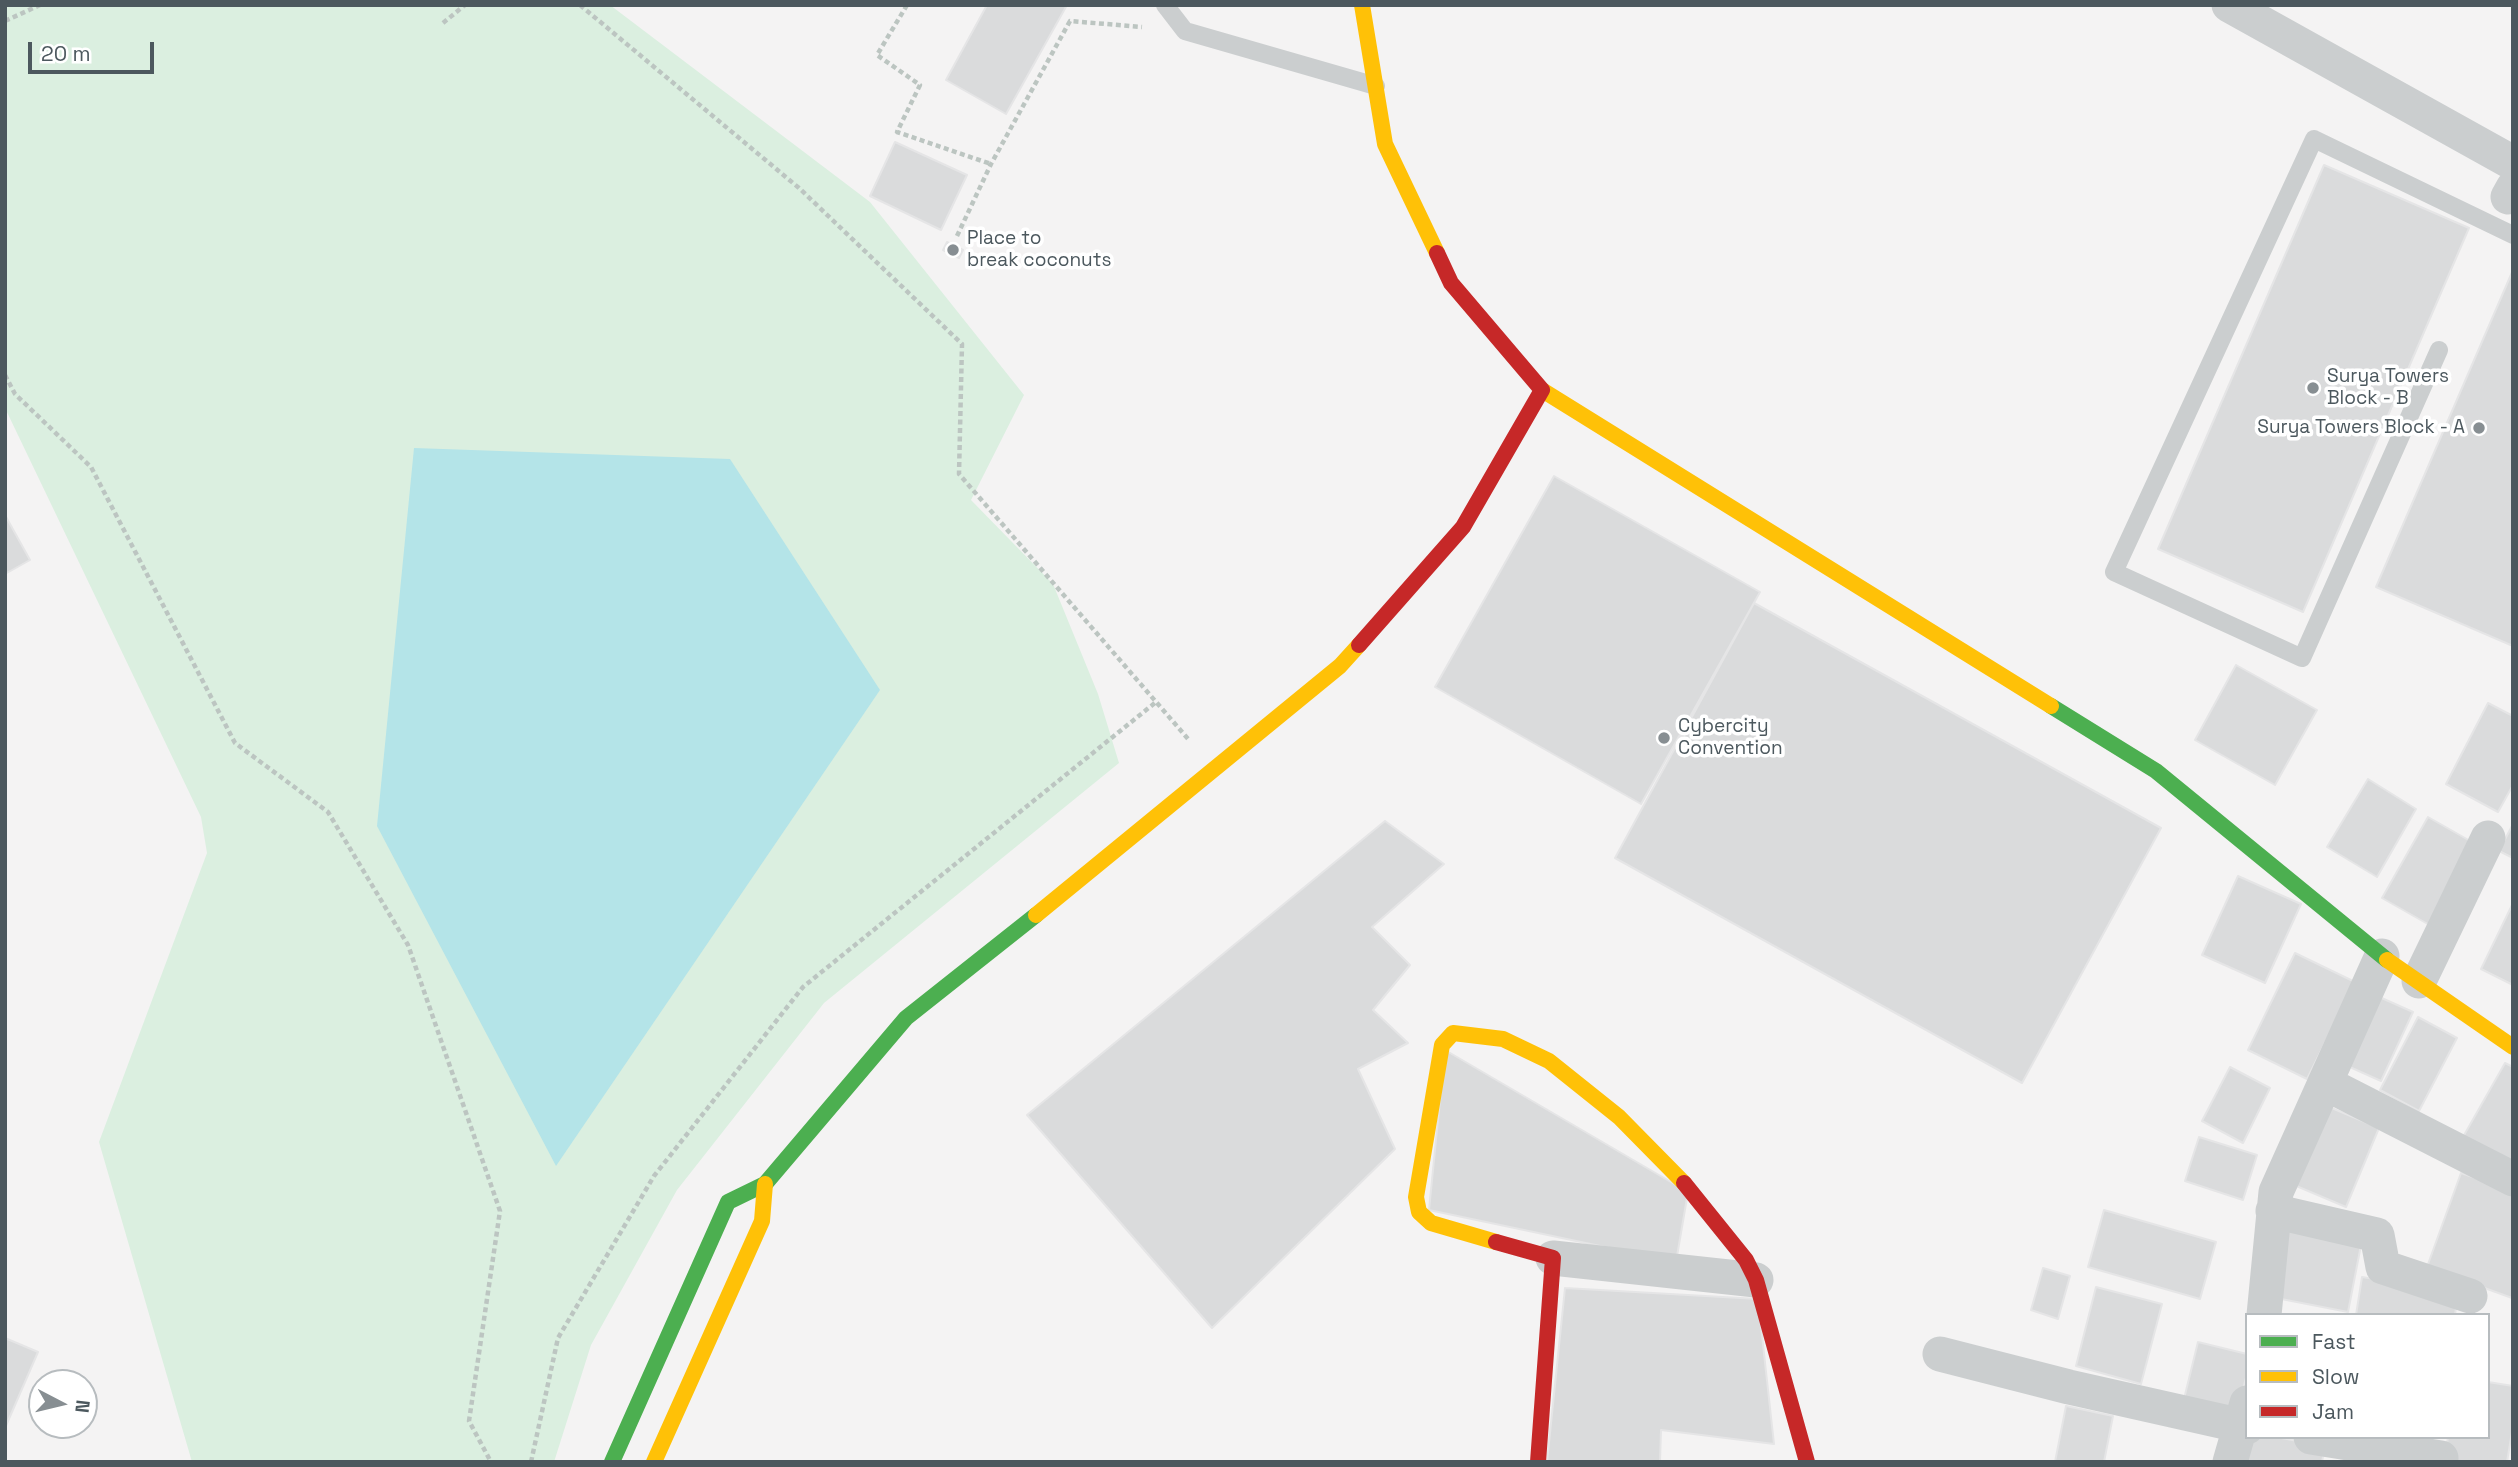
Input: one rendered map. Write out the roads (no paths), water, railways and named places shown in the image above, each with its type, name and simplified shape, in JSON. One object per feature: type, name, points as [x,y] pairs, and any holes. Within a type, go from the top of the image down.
[{"type":"street","points":[[1363,5],[1385,144],[1451,283],[1542,390],[2156,771],[2382,956],[2513,1047]]},
{"type":"street","points":[[2229,5],[2513,163]]},
{"type":"street","points":[[612,1462],[728,1202],[765,1184],[906,1018],[1340,666],[1463,527],[1542,390]]},
{"type":"street","points":[[2419,981],[2488,838]]},
{"type":"street","points":[[2264,1313],[2276,1192],[2382,956]]},
{"type":"street","points":[[1756,1280],[1553,1258],[1431,1223],[1419,1212],[1416,1196],[1442,1045],[1453,1033],[1503,1039],[1549,1061],[1619,1117],[1688,1187],[1746,1260],[1756,1280],[1807,1462]]},
{"type":"street","points":[[2325,1083],[2513,1180]]},
{"type":"street","points":[[656,1457],[762,1222],[765,1184]]},
{"type":"street","points":[[2273,1211],[2376,1235],[2383,1267],[2470,1296]]},
{"type":"street","points":[[1538,1462],[1553,1258]]},
{"type":"street","points":[[1940,1354],[2245,1418],[2230,1462]]},
{"type":"street","points":[[2323,1439],[2441,1458]]},
{"type":"lane","points":[[1166,5],[1185,31],[1376,86]]},
{"type":"lane","points":[[2439,350],[2302,658],[2114,572],[2314,139],[2513,235]]},
{"type":"lane","points":[[656,1457],[680,1462]]},
{"type":"water","points":[[414,448],[730,459],[880,690],[556,1166],[377,826]]},
{"type":"place","name":"Place to break coconuts","points":[[953,250]]},
{"type":"place","name":"Surya Towers Block - B","points":[[2313,388]]},
{"type":"place","name":"Surya Towers Block - A","points":[[2479,428]]},
{"type":"place","name":"Cybercity Convention","points":[[1664,738]]}]
